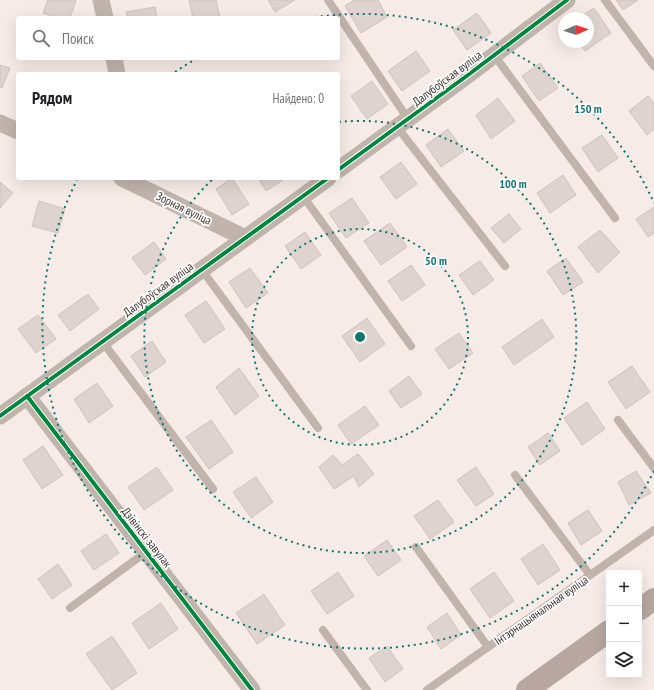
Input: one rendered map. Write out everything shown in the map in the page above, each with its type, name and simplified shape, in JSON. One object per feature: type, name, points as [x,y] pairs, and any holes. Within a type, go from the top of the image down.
[{"type":"main road","points":[[642,608],[654,599]]},
{"type":"main road","points":[[527,690],[606,633]]},
{"type":"street","points":[[101,0],[105,16]]},
{"type":"street","name":"Далубоўская вуліца","points":[[340,169],[567,0]]},
{"type":"street","points":[[114,60],[117,72]]},
{"type":"street","points":[[0,123],[16,130]]},
{"type":"street","name":"Зорная вуліца","points":[[130,180],[141,183],[245,238]]},
{"type":"street","name":"Далубоўская вуліца","points":[[0,416],[325,180]]},
{"type":"street","name":"Дзівінскі завулак","points":[[27,396],[252,690]]},
{"type":"lane","points":[[328,0],[338,16]]},
{"type":"lane","points":[[605,0],[654,66]]},
{"type":"lane","points":[[340,20],[403,123],[505,266]]},
{"type":"lane","points":[[494,55],[615,218]]},
{"type":"lane","points":[[303,196],[411,346]]},
{"type":"lane","points":[[202,270],[318,428]]},
{"type":"lane","points":[[102,341],[213,488]]},
{"type":"lane","points":[[618,420],[654,468]]},
{"type":"lane","points":[[515,474],[590,575]]},
{"type":"lane","name":"Інтэрнацыянальная вуліца","points":[[427,690],[654,530]]},
{"type":"lane","points":[[416,547],[488,647]]},
{"type":"lane","points":[[70,608],[146,552]]},
{"type":"lane","points":[[323,630],[367,690]]},
{"type":"building","points":[[48,0],[76,0],[71,16],[52,16],[43,13]]},
{"type":"building","points":[[189,0],[216,0],[220,16],[193,16]]},
{"type":"building","points":[[268,0],[295,0],[275,12]]},
{"type":"building","points":[[354,0],[378,0],[387,17],[361,33],[345,6]]},
{"type":"building","points":[[616,0],[638,0],[623,10]]},
{"type":"building","points":[[155,7],[157,16],[127,16],[126,12]]},
{"type":"building","points":[[594,8],[611,33],[594,45],[594,12],[588,12]]},
{"type":"building","points":[[477,13],[491,33],[467,50],[453,30]]},
{"type":"building","points":[[583,48],[589,48],[585,51]]},
{"type":"building","points":[[416,51],[430,71],[402,91],[388,71]]},
{"type":"building","points":[[540,63],[558,88],[539,101],[522,76]]},
{"type":"building","points":[[0,65],[10,68],[2,88],[0,87]]},
{"type":"building","points":[[372,81],[388,104],[367,119],[351,96]]},
{"type":"building","points":[[648,96],[654,103],[654,129],[647,135],[629,111]]},
{"type":"building","points":[[498,98],[515,121],[491,139],[476,115]]},
{"type":"building","points":[[448,129],[464,151],[441,167],[426,145]]},
{"type":"building","points":[[602,135],[618,158],[598,172],[582,148]]},
{"type":"building","points":[[401,162],[417,184],[396,199],[380,177]]},
{"type":"building","points":[[563,175],[576,195],[550,213],[537,193]]},
{"type":"building","points":[[229,180],[233,180],[249,204],[232,215],[216,189]]},
{"type":"building","points":[[259,180],[283,180],[266,191]]},
{"type":"building","points":[[0,182],[13,193],[0,208]]},
{"type":"building","points":[[352,198],[369,223],[346,238],[329,213]]},
{"type":"building","points":[[39,201],[65,209],[58,233],[32,226]]},
{"type":"building","points":[[654,207],[654,233],[648,237],[636,219]]},
{"type":"building","points":[[509,214],[521,229],[504,243],[491,228]]},
{"type":"building","points":[[390,223],[407,247],[381,265],[364,241]]},
{"type":"building","points":[[600,230],[620,252],[598,273],[578,247]]},
{"type":"building","points":[[305,232],[321,255],[301,269],[285,246]]},
{"type":"building","points":[[154,242],[166,259],[145,275],[132,258]]},
{"type":"building","points":[[566,258],[583,282],[563,295],[547,271]]},
{"type":"building","points":[[480,261],[494,280],[473,295],[459,275]]},
{"type":"building","points":[[411,265],[425,285],[402,301],[388,281]]},
{"type":"building","points":[[250,268],[268,293],[246,308],[229,282]]},
{"type":"building","points":[[88,294],[99,309],[70,331],[58,315]]},
{"type":"building","points":[[206,301],[225,329],[204,343],[185,315]]},
{"type":"building","points":[[38,315],[56,339],[36,353],[18,329]]},
{"type":"building","points":[[367,318],[385,344],[360,362],[342,336]]},
{"type":"building","points":[[542,319],[554,337],[514,365],[502,347]]},
{"type":"building","points":[[459,333],[473,353],[449,369],[435,349]]},
{"type":"building","points":[[152,341],[166,362],[145,377],[131,356]]},
{"type":"building","points":[[632,366],[650,392],[626,409],[608,382]]},
{"type":"building","points":[[239,368],[259,396],[235,415],[216,387]]},
{"type":"building","points":[[409,376],[422,394],[401,408],[389,391]]},
{"type":"building","points":[[97,383],[113,406],[89,423],[74,399]]},
{"type":"building","points":[[587,402],[605,429],[582,445],[564,418]]},
{"type":"building","points":[[365,406],[379,425],[351,444],[338,425]]},
{"type":"building","points":[[211,420],[233,452],[209,469],[186,437]]},
{"type":"building","points":[[548,433],[560,451],[540,465],[528,447]]},
{"type":"building","points":[[43,446],[63,475],[42,489],[23,460]]},
{"type":"building","points":[[358,454],[374,474],[359,487],[354,476],[334,489],[319,467],[333,455],[342,465]]},
{"type":"building","points":[[157,467],[173,490],[144,510],[128,487]]},
{"type":"building","points":[[476,467],[494,494],[476,506],[457,480]]},
{"type":"building","points":[[636,471],[651,493],[629,505],[618,482]]},
{"type":"building","points":[[256,477],[273,502],[251,518],[233,492]]},
{"type":"building","points":[[438,500],[454,522],[430,539],[414,516]]},
{"type":"building","points":[[588,510],[602,531],[581,545],[568,523]]},
{"type":"building","points":[[106,534],[119,553],[94,570],[81,551]]},
{"type":"building","points":[[387,540],[401,560],[378,576],[364,556]]},
{"type":"building","points":[[543,544],[560,570],[538,585],[521,559]]},
{"type":"building","points":[[58,564],[72,585],[52,599],[38,579]]},
{"type":"building","points":[[338,572],[354,596],[327,614],[311,591]]},
{"type":"building","points":[[494,572],[514,601],[490,618],[470,589]]},
{"type":"building","points":[[264,594],[285,625],[257,644],[236,613]]},
{"type":"building","points":[[161,603],[178,629],[149,649],[132,623]]},
{"type":"building","points":[[447,613],[461,635],[441,649],[427,627]]},
{"type":"building","points":[[112,636],[137,673],[112,690],[86,654]]},
{"type":"building","points":[[387,646],[403,669],[385,682],[369,658]]},
{"type":"cycle path","points":[[340,169],[468,75],[567,0]]},
{"type":"cycle path","points":[[0,416],[325,180]]},
{"type":"cycle path","points":[[27,396],[252,690]]}]
